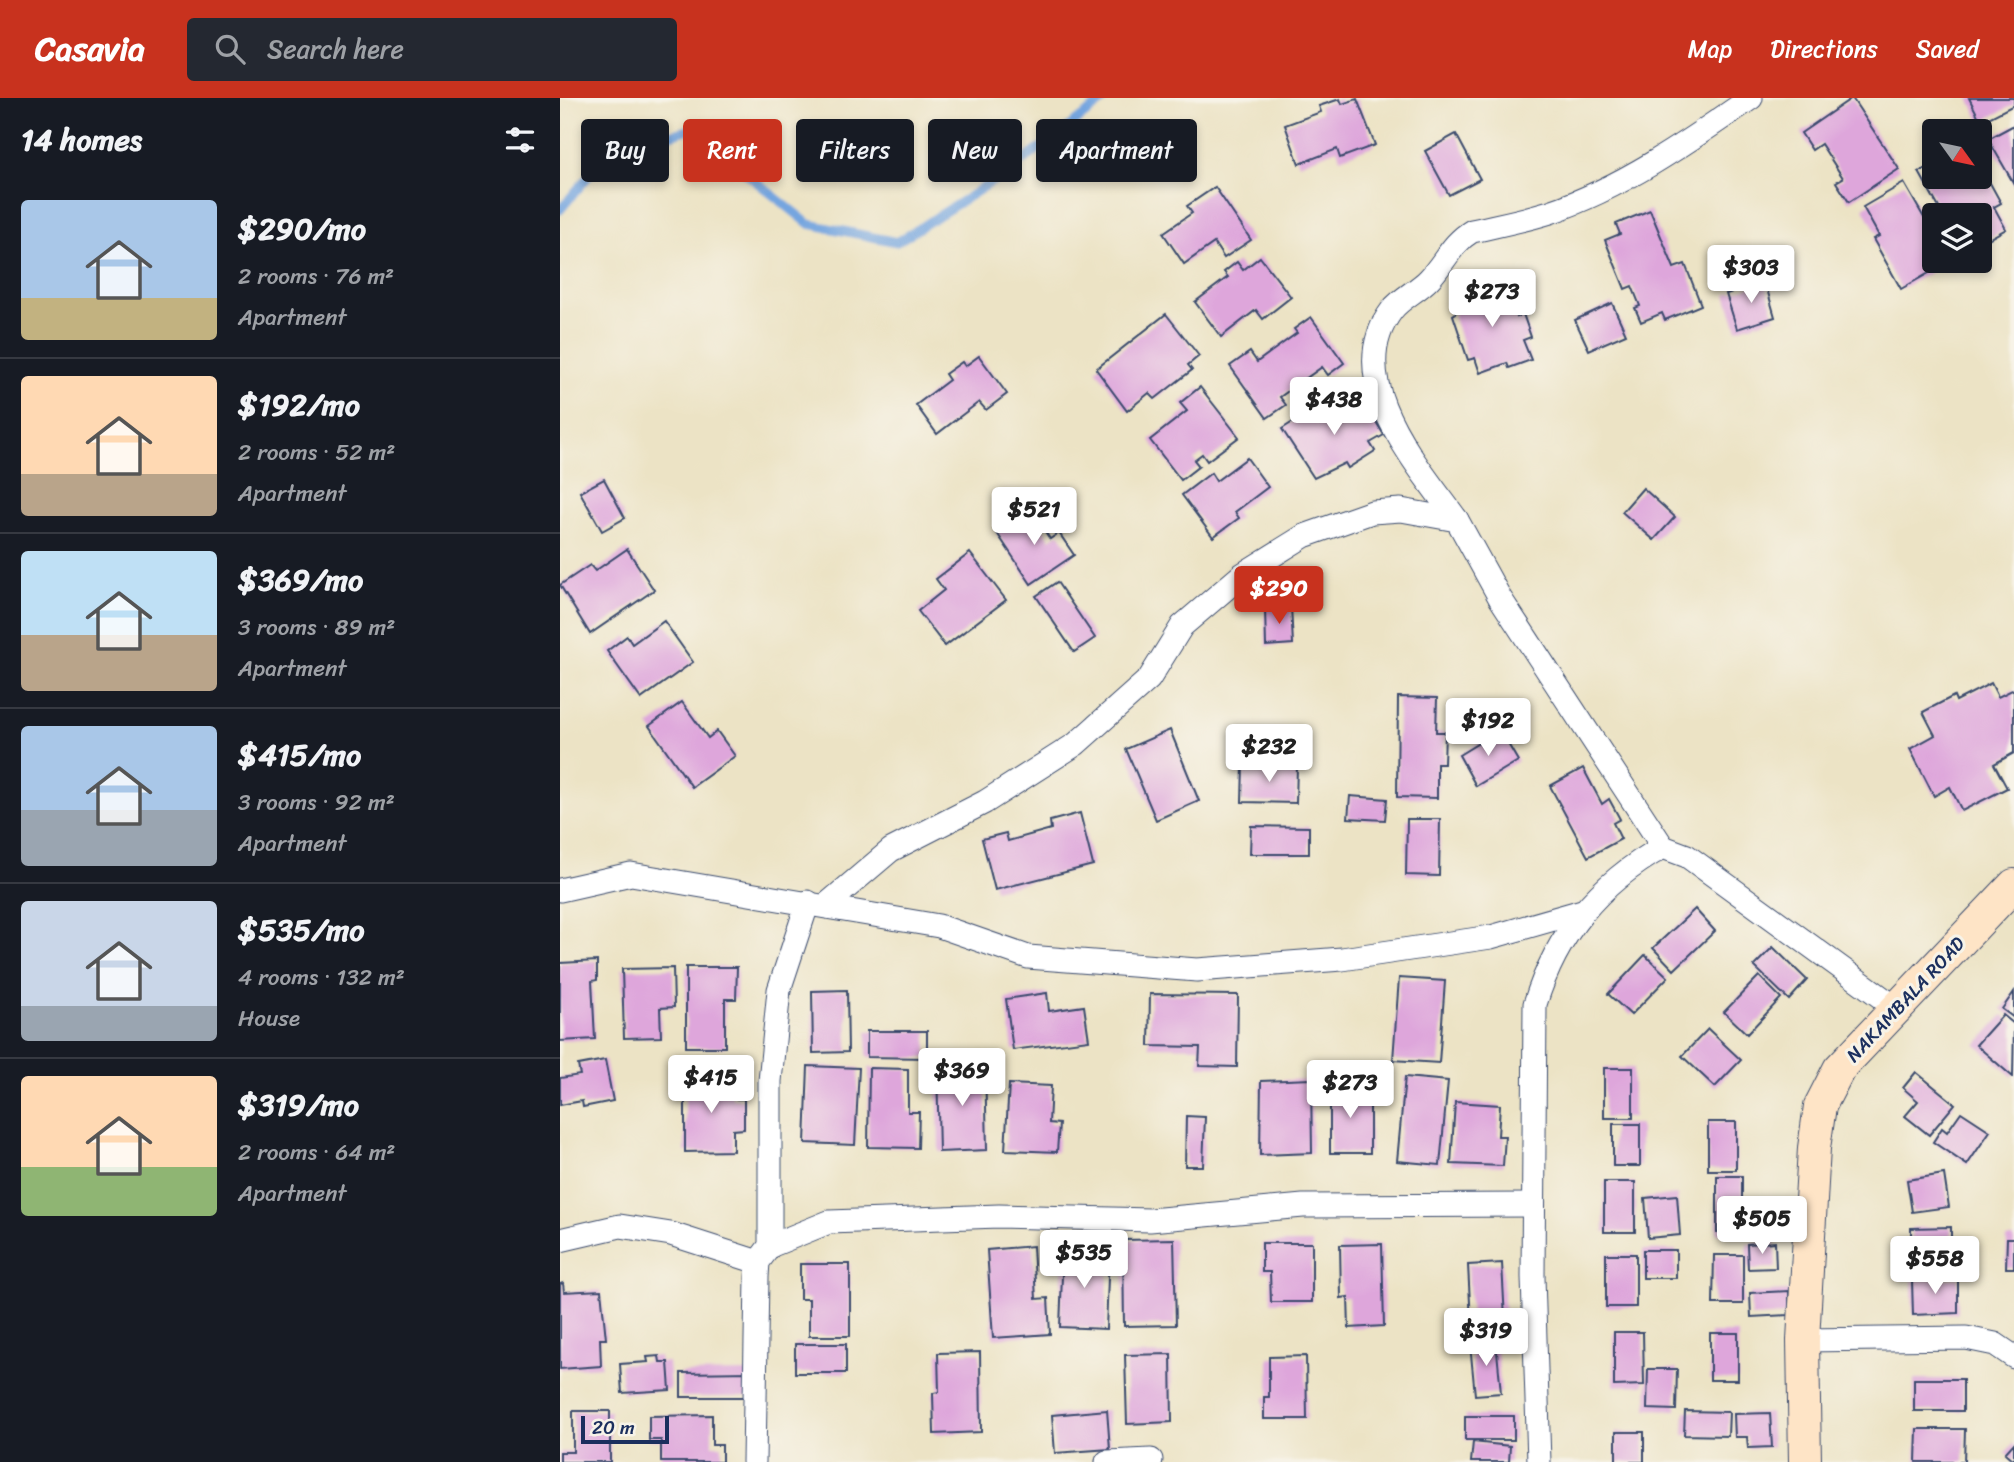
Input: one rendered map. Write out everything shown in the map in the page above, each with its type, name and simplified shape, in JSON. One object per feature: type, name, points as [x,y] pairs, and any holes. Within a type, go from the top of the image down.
[{"type":"main road","name":"NAKAMBALA ROAD","points":[[1805,1462],[1803,1340],[1814,1148],[1820,1106],[1839,1069],[1896,1008],[2009,899]]},
{"type":"street","points":[[1751,98],[1688,141],[1617,181],[1551,212],[1472,231],[1461,237],[1430,278],[1394,308],[1376,342],[1373,360],[1377,385],[1399,440],[1457,520],[1500,598],[1663,848],[1687,856],[1896,1008]]},
{"type":"street","points":[[754,1462],[770,1081],[779,990],[817,904],[891,850],[985,802],[1076,744],[1149,679],[1182,626],[1243,574],[1304,536],[1372,512],[1401,510],[1457,520]]},
{"type":"street","points":[[1539,1462],[1532,1205],[1535,1004],[1547,966],[1582,911],[1632,865],[1663,848]]},
{"type":"street","points":[[562,888],[631,874],[939,926],[1028,957],[1197,970],[1342,959],[1477,939],[1582,911]]},
{"type":"street","points":[[560,1240],[620,1226],[764,1254],[829,1222],[999,1216],[1150,1220],[1303,1206],[1532,1205]]},
{"type":"street","points":[[1803,1340],[1966,1338],[1995,1344],[2014,1357]]},
{"type":"street","points":[[1107,1462],[1151,1460]]},
{"type":"building","points":[[1852,98],[1899,169],[1849,202],[1836,182],[1843,178],[1821,144],[1812,150],[1801,133]]},
{"type":"building","points":[[1969,98],[2014,98],[2014,105],[1987,119],[1980,119]]},
{"type":"building","points":[[1340,99],[1342,104],[1357,99],[1375,145],[1340,158],[1337,149],[1299,164],[1285,125],[1321,112],[1319,106]]},
{"type":"building","points":[[2014,125],[2014,184],[1992,146],[1992,137]]},
{"type":"building","points":[[1456,134],[1480,179],[1449,195],[1425,151]]},
{"type":"building","points":[[1904,183],[1922,214],[1922,273],[1929,273],[1901,289],[1873,239],[1879,236],[1863,207]]},
{"type":"building","points":[[1215,187],[1251,240],[1224,258],[1214,243],[1184,264],[1163,233],[1192,213],[1187,206]]},
{"type":"building","points":[[1992,187],[2001,203],[1994,207],[2006,229],[1992,237],[1992,203],[1936,203],[1928,189],[1992,189]]},
{"type":"building","points":[[1650,210],[1674,268],[1685,264],[1701,305],[1665,320],[1662,313],[1641,322],[1635,308],[1640,306],[1632,286],[1625,289],[1605,240],[1620,234],[1616,224]]},
{"type":"building","points":[[1260,257],[1291,297],[1263,319],[1256,310],[1221,337],[1195,302],[1228,277],[1224,272],[1237,262],[1243,270]]},
{"type":"building","points":[[1504,282],[1517,317],[1523,314],[1531,337],[1523,340],[1531,360],[1509,368],[1507,363],[1480,373],[1475,358],[1468,360],[1453,315],[1456,313],[1452,300]]},
{"type":"building","points":[[1765,282],[1775,317],[1737,329],[1726,294]]},
{"type":"building","points":[[1612,303],[1626,334],[1589,350],[1575,320]]},
{"type":"building","points":[[1166,314],[1199,356],[1188,365],[1192,370],[1155,399],[1149,393],[1127,411],[1096,369]]},
{"type":"building","points":[[1311,317],[1344,363],[1328,375],[1322,367],[1280,397],[1286,405],[1267,418],[1230,366],[1250,352],[1257,362],[1297,333],[1294,329]]},
{"type":"building","points":[[979,356],[1007,394],[986,410],[979,402],[937,434],[916,405],[949,380],[945,374],[962,362],[965,366]]},
{"type":"building","points":[[1200,387],[1239,437],[1207,461],[1202,454],[1194,460],[1199,466],[1181,480],[1150,440],[1187,411],[1180,403]]},
{"type":"building","points":[[1329,399],[1338,414],[1362,399],[1384,435],[1370,443],[1375,451],[1348,468],[1345,463],[1314,478],[1282,429]]},
{"type":"building","points":[[1247,458],[1268,487],[1235,512],[1239,518],[1213,537],[1182,495],[1211,473],[1216,481]]},
{"type":"building","points":[[604,479],[625,518],[602,531],[580,492]]},
{"type":"building","points":[[1643,488],[1675,517],[1654,540],[1622,512]]},
{"type":"building","points":[[1031,510],[1050,539],[1059,533],[1074,555],[1031,584],[997,533]]},
{"type":"building","points":[[627,549],[654,590],[590,634],[560,585],[590,565],[595,571]]},
{"type":"building","points":[[970,553],[1006,600],[945,646],[918,611],[944,590],[936,579]]},
{"type":"building","points":[[1057,582],[1095,638],[1074,652],[1036,596]]},
{"type":"building","points":[[1291,606],[1293,644],[1266,646],[1265,608]]},
{"type":"building","points":[[664,621],[693,662],[641,699],[607,651],[627,636],[632,644]]},
{"type":"building","points":[[1991,683],[1998,697],[2014,689],[2014,753],[1994,764],[2007,788],[1962,811],[1950,787],[1934,796],[1910,749],[1935,735],[1923,712],[1954,696],[1956,701]]},
{"type":"building","points":[[1398,697],[1437,698],[1436,732],[1445,732],[1444,764],[1437,764],[1437,798],[1397,797]]},
{"type":"building","points":[[682,702],[708,738],[717,731],[735,756],[692,787],[649,726]]},
{"type":"building","points":[[1170,730],[1199,801],[1156,820],[1126,749]]},
{"type":"building","points":[[1500,730],[1518,761],[1476,786],[1459,755]]},
{"type":"building","points":[[1243,764],[1297,766],[1296,803],[1242,802]]},
{"type":"building","points":[[1583,768],[1602,804],[1609,799],[1620,819],[1613,823],[1621,839],[1588,857],[1550,786]]},
{"type":"building","points":[[1350,796],[1387,799],[1385,820],[1348,818]]},
{"type":"building","points":[[1080,813],[1093,865],[995,890],[982,839],[1006,833],[1008,841],[1051,829],[1050,821]]},
{"type":"building","points":[[1407,819],[1440,819],[1439,876],[1406,875]]},
{"type":"building","points":[[1251,826],[1309,827],[1309,854],[1250,854]]},
{"type":"building","points":[[1695,909],[1715,931],[1674,970],[1653,948]]},
{"type":"building","points":[[1773,947],[1807,980],[1789,1000],[1754,966]]},
{"type":"building","points":[[1645,955],[1668,977],[1631,1015],[1608,994]]},
{"type":"building","points":[[597,961],[597,980],[592,981],[595,1039],[560,1041],[560,963]]},
{"type":"building","points":[[686,967],[737,967],[736,999],[725,999],[725,1047],[686,1047]]},
{"type":"building","points":[[673,968],[674,1007],[660,1008],[661,1037],[624,1038],[622,969]]},
{"type":"building","points":[[1759,976],[1781,998],[1747,1034],[1724,1012]]},
{"type":"building","points":[[1399,978],[1445,981],[1439,1063],[1393,1060]]},
{"type":"building","points":[[847,990],[848,1052],[813,1053],[812,991]]},
{"type":"building","points":[[2014,992],[2014,1018],[2002,1009]]},
{"type":"building","points":[[1047,993],[1049,1011],[1084,1006],[1089,1040],[1013,1050],[1006,999]]},
{"type":"building","points":[[1150,994],[1238,995],[1237,1067],[1199,1066],[1200,1047],[1149,1046]]},
{"type":"building","points":[[2003,1015],[2014,1024],[2013,1077],[1976,1045]]},
{"type":"building","points":[[1708,1029],[1741,1060],[1715,1087],[1682,1056]]},
{"type":"building","points":[[867,1031],[927,1031],[927,1058],[867,1057]]},
{"type":"building","points":[[605,1060],[613,1101],[583,1107],[582,1101],[560,1105],[560,1078],[580,1075],[578,1065]]},
{"type":"building","points":[[985,1063],[987,1150],[939,1152],[937,1065]]},
{"type":"building","points":[[808,1066],[859,1068],[855,1145],[805,1143]]},
{"type":"building","points":[[869,1068],[908,1069],[908,1112],[919,1112],[918,1148],[868,1147]]},
{"type":"building","points":[[1604,1068],[1633,1068],[1633,1118],[1604,1118]]},
{"type":"building","points":[[1916,1072],[1955,1104],[1929,1135],[1905,1116],[1918,1101],[1903,1088]]},
{"type":"building","points":[[1405,1077],[1448,1081],[1440,1165],[1397,1161]]},
{"type":"building","points":[[732,1078],[732,1099],[744,1099],[744,1129],[733,1130],[733,1151],[685,1152],[685,1079]]},
{"type":"building","points":[[1311,1079],[1312,1153],[1260,1155],[1261,1081]]},
{"type":"building","points":[[1009,1084],[1051,1086],[1049,1123],[1059,1124],[1057,1152],[1005,1150]]},
{"type":"building","points":[[1370,1087],[1370,1153],[1330,1153],[1330,1088]]},
{"type":"building","points":[[1455,1102],[1500,1105],[1498,1136],[1505,1136],[1503,1166],[1451,1164]]},
{"type":"building","points":[[1961,1112],[1990,1131],[1967,1165],[1933,1142],[1942,1128],[1947,1132]]},
{"type":"building","points":[[1186,1116],[1205,1117],[1203,1166],[1185,1166]]},
{"type":"building","points":[[1708,1122],[1736,1122],[1736,1170],[1708,1170]]},
{"type":"building","points":[[1613,1124],[1640,1124],[1640,1166],[1613,1166]]},
{"type":"building","points":[[1944,1174],[1949,1207],[1912,1212],[1907,1180]]},
{"type":"building","points":[[1717,1176],[1742,1176],[1742,1233],[1717,1233]]},
{"type":"building","points":[[1604,1182],[1635,1182],[1635,1232],[1604,1232]]},
{"type":"building","points":[[1677,1195],[1680,1235],[1648,1238],[1645,1198]]},
{"type":"building","points":[[1951,1227],[1951,1259],[1911,1259],[1911,1228]]},
{"type":"building","points":[[2007,1238],[2014,1238],[2014,1268],[2006,1268]]},
{"type":"building","points":[[1174,1239],[1176,1325],[1124,1326],[1123,1240]]},
{"type":"building","points":[[1775,1242],[1776,1268],[1748,1269],[1747,1244]]},
{"type":"building","points":[[1262,1243],[1312,1243],[1312,1302],[1271,1302],[1270,1272],[1262,1272]]},
{"type":"building","points":[[1382,1244],[1384,1326],[1349,1328],[1348,1297],[1341,1298],[1340,1245]]},
{"type":"building","points":[[1033,1246],[1036,1299],[1048,1298],[1050,1334],[993,1338],[987,1250]]},
{"type":"building","points":[[1063,1250],[1109,1252],[1106,1329],[1060,1327]]},
{"type":"building","points":[[1643,1250],[1676,1250],[1676,1278],[1643,1278]]},
{"type":"building","points":[[1606,1254],[1636,1254],[1636,1307],[1606,1307]]},
{"type":"building","points":[[1714,1255],[1743,1255],[1743,1304],[1713,1304]]},
{"type":"building","points":[[1502,1263],[1505,1320],[1471,1322],[1468,1265]]},
{"type":"building","points":[[800,1264],[850,1264],[850,1336],[809,1336],[809,1299],[800,1299]]},
{"type":"building","points":[[1958,1278],[1958,1313],[1913,1315],[1912,1280]]},
{"type":"building","points":[[563,1283],[564,1292],[601,1290],[606,1339],[600,1339],[601,1366],[560,1369],[560,1284]]},
{"type":"building","points":[[1789,1291],[1789,1315],[1751,1317],[1750,1293]]},
{"type":"building","points":[[1614,1332],[1643,1332],[1644,1385],[1614,1386]]},
{"type":"building","points":[[1710,1333],[1738,1333],[1738,1380],[1710,1380]]},
{"type":"building","points":[[1496,1341],[1501,1393],[1475,1395],[1470,1344]]},
{"type":"building","points":[[795,1344],[846,1344],[846,1373],[795,1373]]},
{"type":"building","points":[[980,1352],[981,1432],[934,1434],[933,1393],[939,1392],[938,1353]]},
{"type":"building","points":[[1171,1354],[1172,1422],[1127,1424],[1125,1355]]},
{"type":"building","points":[[659,1356],[660,1362],[668,1362],[670,1390],[622,1393],[620,1364],[648,1362],[647,1357]]},
{"type":"building","points":[[1306,1356],[1307,1419],[1264,1419],[1264,1397],[1269,1397],[1269,1357]]},
{"type":"building","points":[[1648,1369],[1677,1369],[1676,1410],[1647,1409]]},
{"type":"building","points":[[752,1372],[752,1397],[681,1397],[681,1373]]},
{"type":"building","points":[[1914,1379],[1963,1379],[1963,1411],[1914,1411]]},
{"type":"building","points":[[1107,1410],[1110,1449],[1055,1453],[1052,1415]]},
{"type":"building","points":[[573,1411],[610,1411],[610,1462],[560,1462],[560,1452],[573,1452]]},
{"type":"building","points":[[1685,1411],[1729,1412],[1728,1436],[1684,1435]]},
{"type":"building","points":[[1770,1413],[1772,1447],[1748,1448],[1747,1437],[1735,1437],[1734,1414]]},
{"type":"building","points":[[712,1415],[712,1445],[722,1445],[722,1462],[661,1462],[661,1440],[649,1440],[649,1416]]},
{"type":"building","points":[[1465,1416],[1514,1416],[1514,1440],[1465,1440]]},
{"type":"building","points":[[1917,1429],[1965,1429],[1964,1462],[1916,1462]]},
{"type":"building","points":[[1616,1432],[1644,1432],[1644,1462],[1616,1462]]},
{"type":"building","points":[[1473,1442],[1510,1446],[1509,1462],[1471,1462]]},
{"type":"building","points":[[2014,1443],[2014,1461],[2005,1453]]},
{"type":"waterway","points":[[560,210],[607,154],[690,129],[809,224],[897,242],[1008,172],[1107,98]]}]
